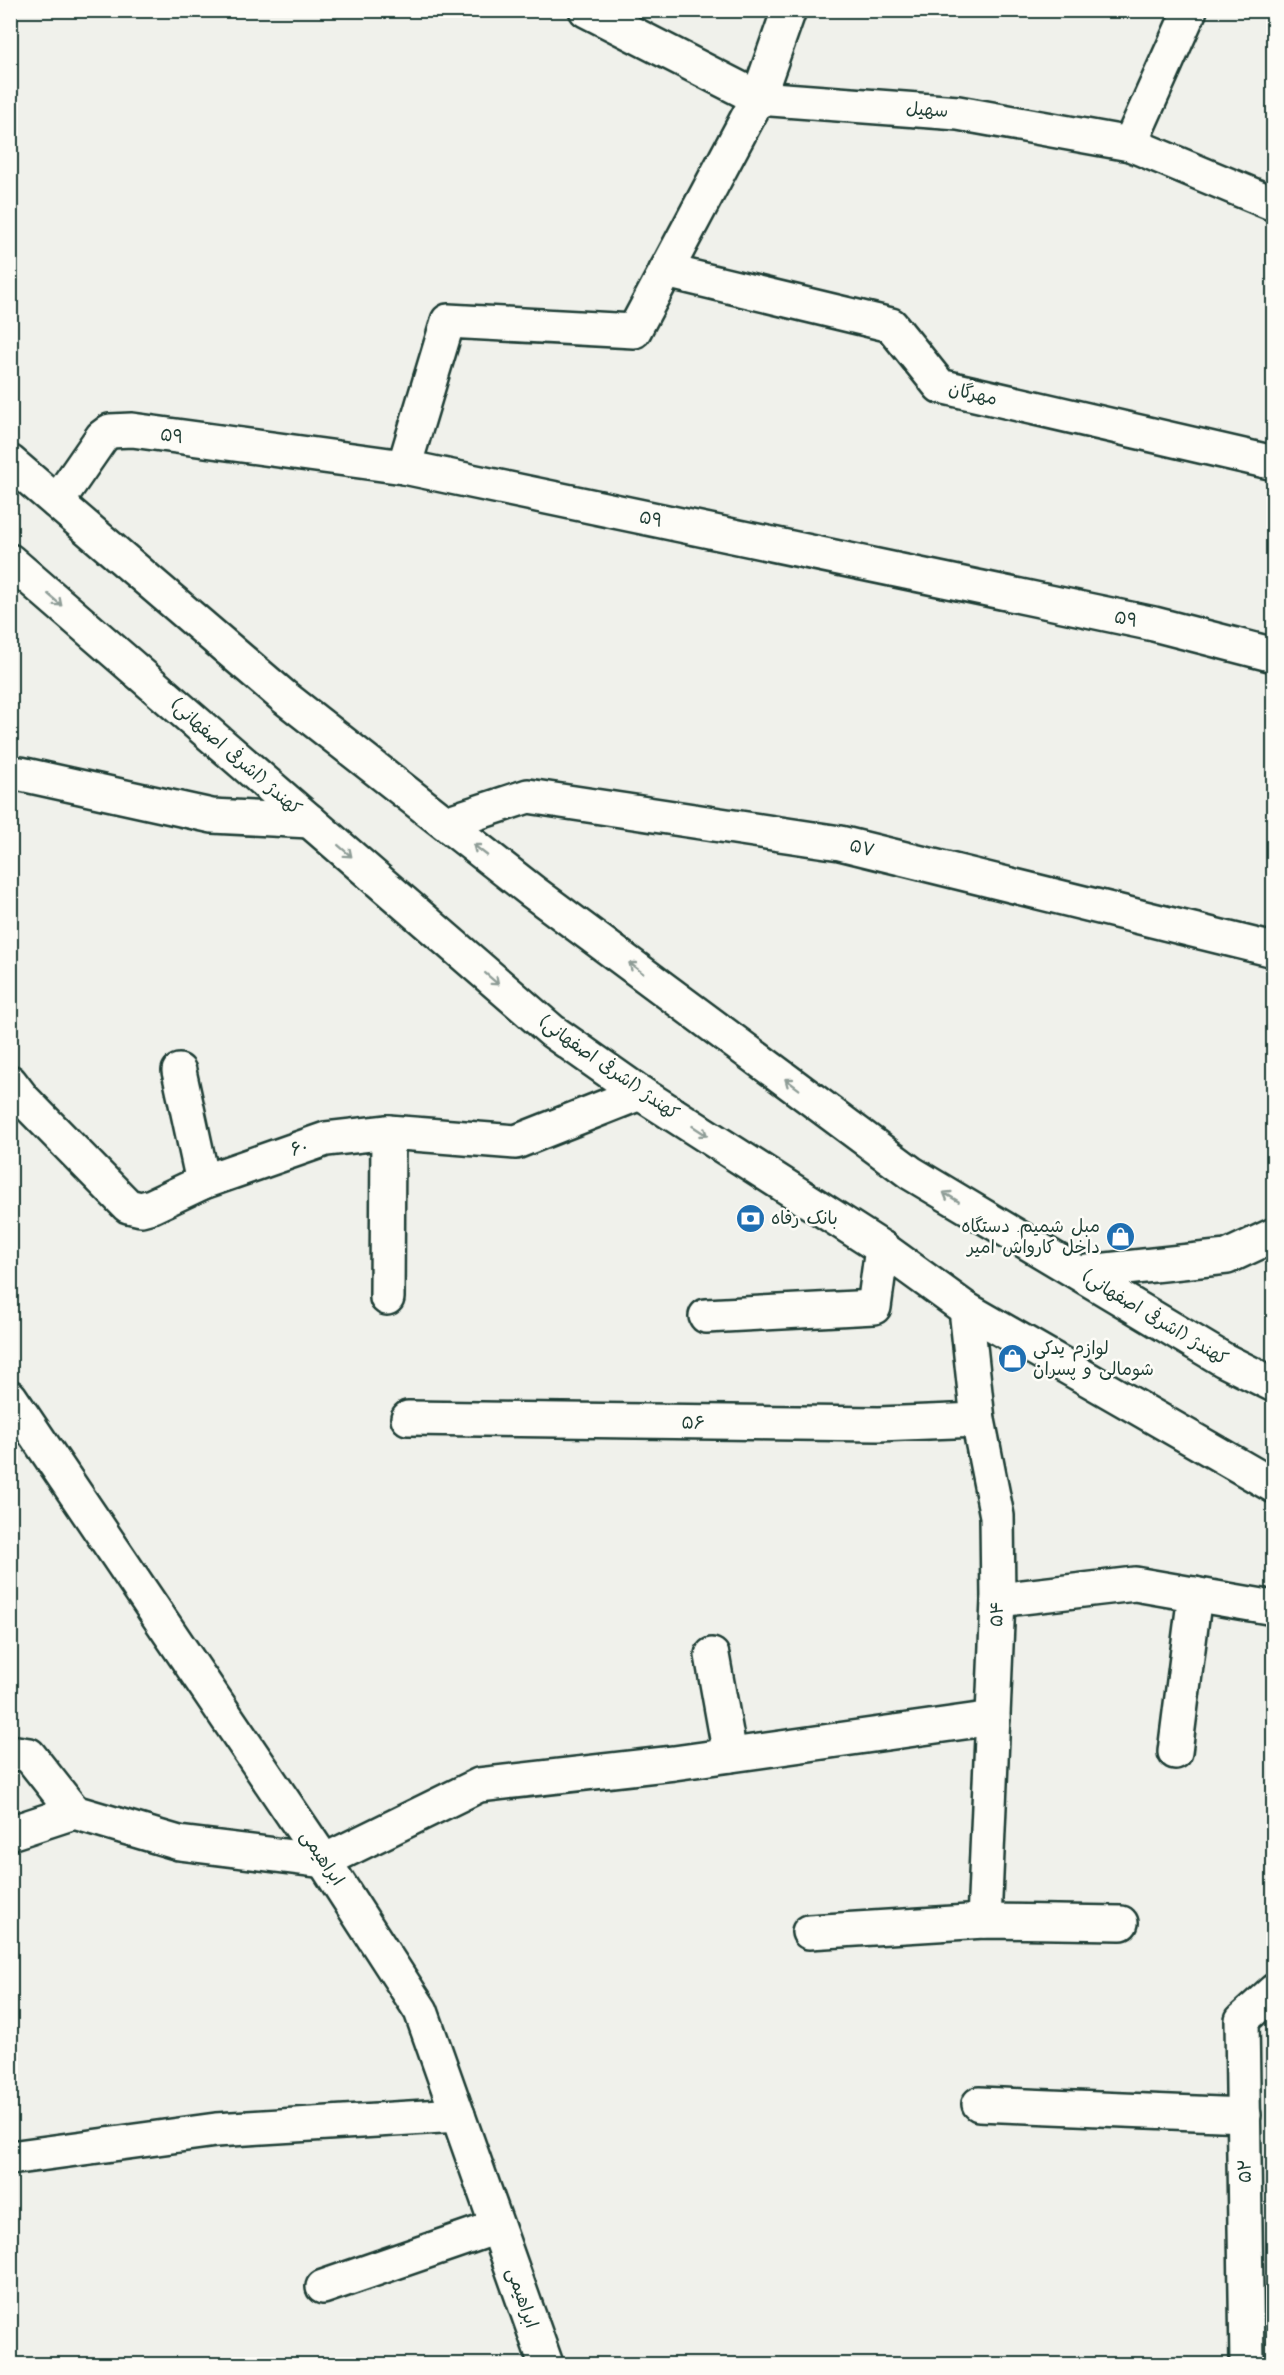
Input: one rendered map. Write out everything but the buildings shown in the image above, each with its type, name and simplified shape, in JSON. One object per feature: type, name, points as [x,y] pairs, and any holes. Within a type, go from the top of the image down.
[{"type":"street","name":"سهیل","points":[[586,10],[758,98],[958,113],[1130,144],[1274,204]]},
{"type":"street","points":[[404,468],[448,321],[634,331],[758,98],[789,10]]},
{"type":"street","points":[[1130,144],[1190,10]]},
{"type":"street","name":"مهرگان","points":[[666,271],[891,325],[940,386],[1274,463]]},
{"type":"street","name":"۵۹","points":[[57,502],[102,437],[111,430],[132,430],[404,468],[1142,622],[1274,654]]},
{"type":"street","name":"کهندژ (اشرفی اصفهانی)","points":[[10,462],[283,696],[446,824],[911,1173],[1224,1360],[1274,1385]]},
{"type":"street","name":"کهندژ (اشرفی اصفهانی)","points":[[10,561],[552,1031],[640,1093],[882,1248],[966,1309],[1274,1486]]},
{"type":"street","points":[[21,774],[212,816],[310,821]]},
{"type":"street","name":"۵۷","points":[[446,824],[528,796],[817,839],[1274,950]]},
{"type":"street","points":[[179,1071],[203,1182]]},
{"type":"street","name":"۶۰","points":[[10,1082],[23,1099],[128,1206],[141,1209],[203,1182],[326,1139],[388,1132],[516,1142],[640,1093]]},
{"type":"street","points":[[387,1298],[388,1132]]},
{"type":"street","points":[[1079,1273],[1227,1257],[1274,1235]]},
{"type":"street","points":[[706,1316],[874,1307],[882,1248]]},
{"type":"street","name":"۵۴","points":[[966,1309],[978,1420],[997,1516],[998,1600],[984,1921]]},
{"type":"street","name":"ابراهیمی","points":[[10,1397],[324,1861],[421,2011],[546,2364]]},
{"type":"street","name":"۵۶","points":[[408,1418],[857,1424],[978,1420]]},
{"type":"street","points":[[998,1600],[1135,1584],[1274,1608]]},
{"type":"street","points":[[1174,1752],[1195,1594]]},
{"type":"street","points":[[712,1655],[730,1755]]},
{"type":"street","points":[[10,1752],[28,1755],[74,1812],[178,1843],[324,1861],[479,1785],[730,1755],[993,1718]]},
{"type":"street","points":[[10,1833],[74,1812]]},
{"type":"street","points":[[809,1932],[984,1921],[1121,1923]]},
{"type":"street","name":"۵۲","points":[[1256,2345],[1244,2115],[1242,2020],[1274,1991]]},
{"type":"street","points":[[979,2104],[1244,2115]]},
{"type":"street","points":[[10,2158],[216,2130],[458,2115]]},
{"type":"street","points":[[323,2287],[497,2227]]},
{"type":"place","name":"بانک رفاه","points":[[750,1218]]},
{"type":"place","name":"مبل شمیم. دستگاه داخل کارواش امیر","points":[[1121,1236]]},
{"type":"place","name":"لوازم یدکی شومالی و پسران","points":[[1012,1358]]}]
